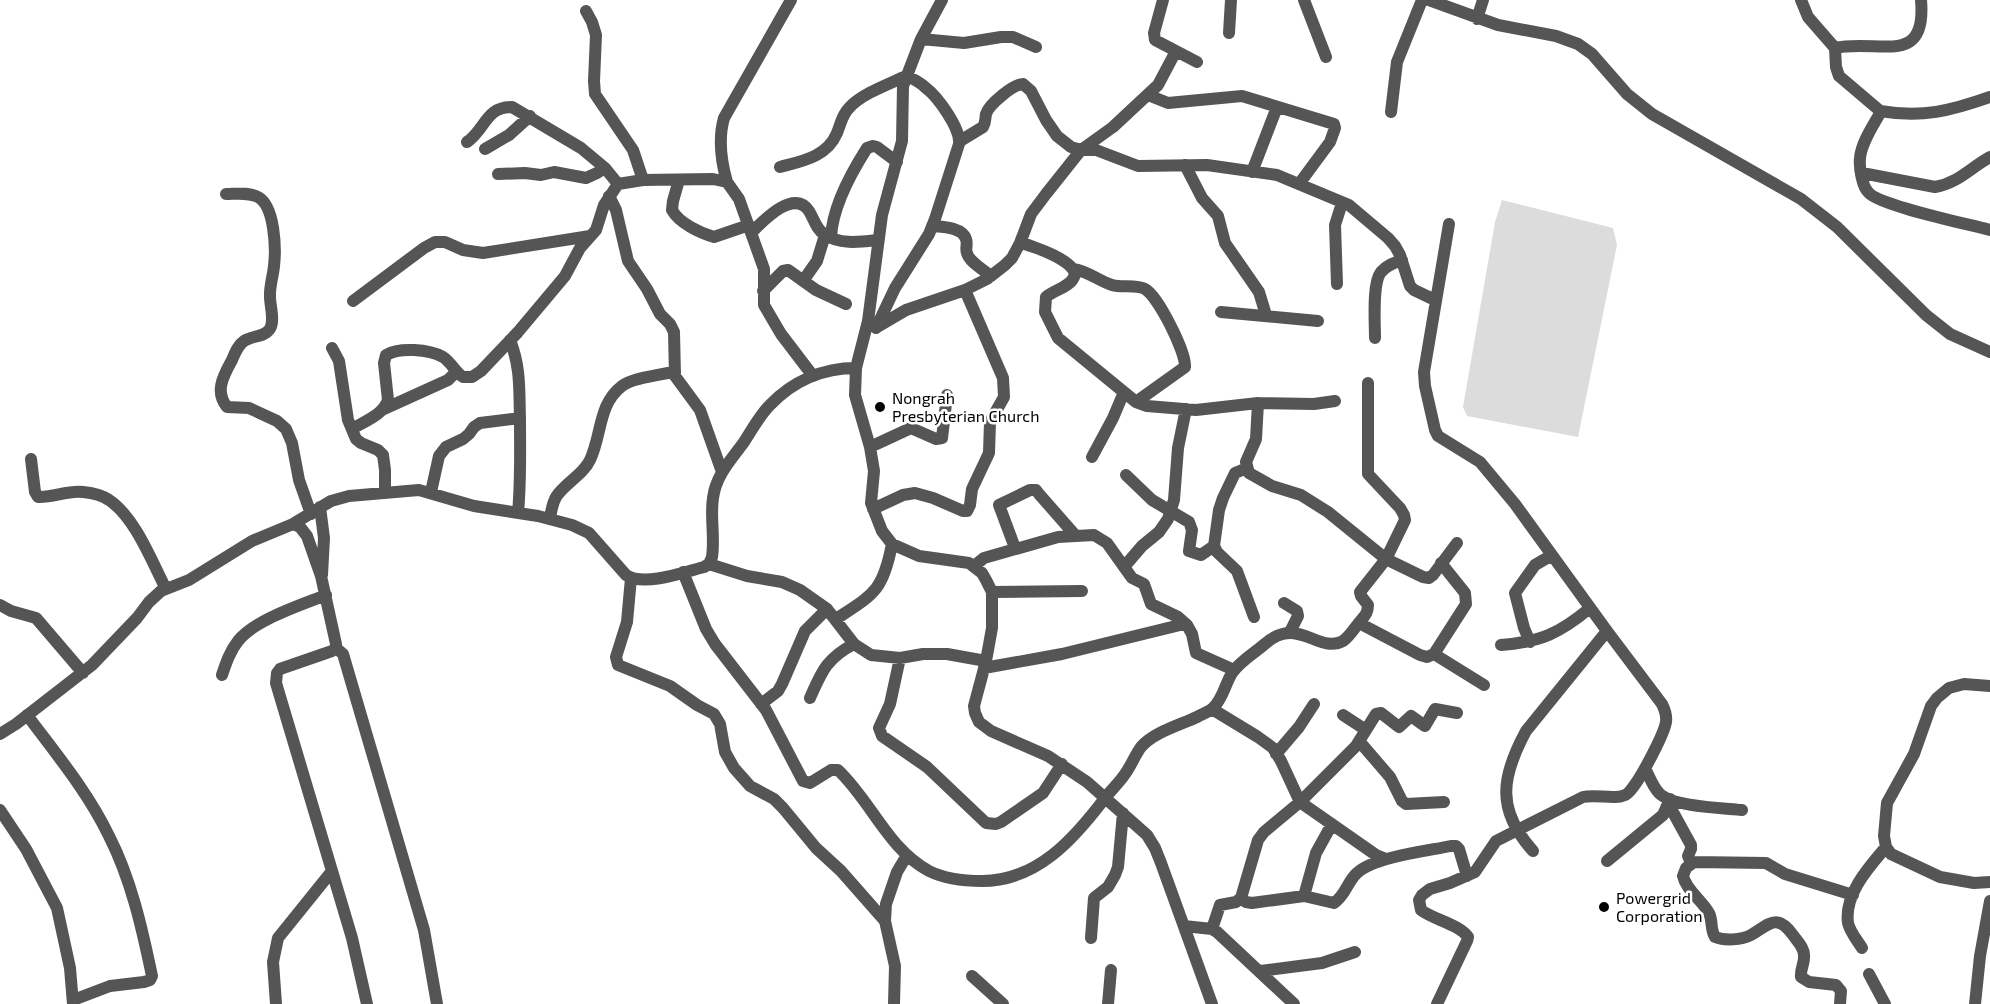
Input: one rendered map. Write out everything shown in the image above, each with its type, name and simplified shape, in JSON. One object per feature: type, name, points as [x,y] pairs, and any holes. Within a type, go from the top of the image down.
[{"type":"street","points":[[791,0],[724,118],[721,155],[727,182],[739,199],[764,268],[764,305],[813,376]]},
{"type":"street","points":[[942,0],[921,39],[906,76],[902,93],[902,141],[882,215],[865,339],[856,368],[855,395],[870,447],[874,471],[870,494],[873,509],[886,538],[892,544],[920,556],[969,563],[982,573],[992,592],[992,628],[974,706],[979,722],[991,731],[1034,749],[1062,764],[1105,797],[1147,835],[1155,848],[1212,1004]]},
{"type":"street","points":[[1163,0],[1154,37],[1157,42],[1197,62]]},
{"type":"street","points":[[1229,33],[1231,0]]},
{"type":"street","points":[[1304,0],[1326,57]]},
{"type":"street","points":[[1391,112],[1397,62],[1422,0]]},
{"type":"street","points":[[1430,0],[1477,19],[1556,36],[1578,44],[1592,54],[1627,94],[1652,114],[1801,199],[1837,227],[1926,315],[1950,334],[1990,352]]},
{"type":"street","points":[[1477,19],[1483,0]]},
{"type":"street","points":[[1801,0],[1808,17],[1835,48],[1839,76],[1876,107],[1879,110],[1878,115]]},
{"type":"street","points":[[1835,48],[1854,44],[1894,47],[1913,41],[1922,21],[1921,0]]},
{"type":"street","points":[[586,11],[596,35],[594,81],[596,94],[633,150],[643,180]]},
{"type":"street","points":[[921,39],[964,43],[1013,37],[1036,47]]},
{"type":"street","points":[[865,339],[876,328],[906,310],[965,290],[991,276],[1012,258],[1031,214],[1081,150],[1113,127],[1148,94],[1163,78],[1176,51]]},
{"type":"street","points":[[876,328],[895,288],[932,226],[960,141],[958,132],[935,97],[924,86],[906,76]]},
{"type":"street","points":[[780,167],[810,159],[825,149],[836,135],[843,116],[855,102],[906,76]]},
{"type":"street","points":[[960,141],[983,128],[986,124],[987,111],[1016,84],[1023,84],[1031,91],[1057,136],[1071,147],[1096,150],[1138,166],[1207,165],[1277,175],[1349,206],[1395,246],[1410,286],[1435,300]]},
{"type":"street","points":[[1148,94],[1168,103],[1242,96],[1334,124],[1335,128],[1330,142],[1299,184]]},
{"type":"street","points":[[1990,97],[1958,109],[1937,113],[1899,114],[1880,111],[1861,150],[1860,159],[1864,186],[1872,196],[1890,204],[1990,230]]},
{"type":"street","points":[[467,141],[478,133],[488,116],[497,110],[512,107],[581,148],[605,168],[618,184]]},
{"type":"street","points":[[1252,172],[1277,107]]},
{"type":"street","points":[[485,149],[509,135],[530,116]]},
{"type":"street","points":[[803,281],[828,237],[847,185],[867,148],[877,147],[897,162]]},
{"type":"street","points":[[1862,173],[1935,187],[1958,180],[1990,157]]},
{"type":"street","points":[[1185,165],[1202,198],[1218,216],[1225,243],[1258,292],[1266,315]]},
{"type":"street","points":[[498,174],[541,175],[554,172],[586,178],[605,168]]},
{"type":"street","points":[[384,409],[388,400],[384,358],[389,353],[407,351],[437,355],[446,360],[463,377],[472,377],[481,371],[558,285],[580,248],[596,230],[604,205],[618,184],[643,180],[712,179],[727,182]]},
{"type":"street","points":[[679,180],[672,210],[696,230],[714,237],[751,228],[778,208],[794,204],[805,206],[818,228],[828,237],[848,242],[878,240]]},
{"type":"street","points":[[226,194],[251,195],[260,198],[265,203],[271,216],[275,257],[270,288],[272,324],[270,330],[246,339],[240,344],[222,378],[221,398],[227,407],[249,408],[278,422],[286,429],[292,442],[299,480],[315,510],[324,538],[321,576]]},
{"type":"street","points":[[609,196],[618,217],[628,261],[660,314],[674,332],[675,371],[678,380],[700,410],[722,472]]},
{"type":"street","points":[[1337,284],[1335,225],[1342,203]]},
{"type":"street","points":[[1437,1004],[1468,937],[1463,931],[1421,909],[1419,900],[1422,895],[1430,889],[1475,872],[1496,841],[1583,797],[1626,795],[1632,791],[1666,723],[1666,712],[1662,704],[1515,504],[1480,462],[1443,441],[1434,430],[1424,372],[1449,224]]},
{"type":"street","points":[[932,226],[954,229],[964,235],[969,258],[991,276]]},
{"type":"street","points":[[354,301],[435,242],[445,242],[463,250],[483,253],[590,236]]},
{"type":"street","points":[[1020,243],[1035,247],[1063,260],[1073,269],[1086,272],[1113,285],[1148,290],[1177,338],[1185,367],[1136,402]]},
{"type":"street","points":[[1375,338],[1376,286],[1379,275],[1387,266],[1402,260]]},
{"type":"street","points":[[1073,269],[1075,274],[1072,280],[1046,297],[1045,312],[1048,321],[1058,338],[1136,402],[1158,408],[1186,409],[1258,404],[1314,404],[1335,401]]},
{"type":"street","points":[[763,291],[786,270],[791,270],[821,294],[846,304]]},
{"type":"street","points":[[873,509],[909,493],[923,494],[963,511],[967,511],[970,505],[972,489],[988,453],[990,422],[1001,405],[1005,390],[1003,378],[965,290]]},
{"type":"street","points":[[1221,312],[1318,321]]},
{"type":"street","points":[[510,340],[519,366],[521,470],[518,513]]},
{"type":"street","points":[[332,348],[339,361],[345,405],[356,439],[383,455],[386,470],[385,492]]},
{"type":"street","points":[[0,734],[83,673],[116,642],[149,602],[166,589],[189,580],[252,541],[293,525],[331,501],[349,496],[412,490],[431,492],[461,502],[550,519],[584,530],[631,578],[650,579],[704,567],[708,564],[713,550],[713,498],[722,472],[770,405],[784,393],[813,376],[834,369],[856,368]]},
{"type":"street","points":[[550,519],[554,501],[560,491],[584,470],[591,459],[604,408],[612,395],[627,382],[675,371]]},
{"type":"street","points":[[352,429],[384,409],[448,380],[456,372]]},
{"type":"street","points":[[683,572],[699,616],[710,636],[761,704],[803,781],[810,783],[831,770],[838,770],[907,855],[930,871],[953,879],[992,881],[1011,878],[1027,872],[1065,846],[1088,822],[1105,797],[1124,776],[1140,748],[1164,732],[1212,709],[1221,698],[1234,670],[1272,638],[1290,632],[1332,643],[1340,642],[1346,639],[1365,617],[1368,609],[1360,592],[1386,559],[1405,520],[1400,508],[1368,474],[1368,383]]},
{"type":"street","points":[[1092,457],[1124,392]]},
{"type":"street","points":[[870,447],[911,428],[936,439],[942,438],[947,395]]},
{"type":"street","points":[[1258,404],[1256,439],[1246,462],[1249,473],[1272,486],[1301,495],[1328,512],[1386,559],[1423,577],[1429,578],[1433,575],[1457,543]]},
{"type":"street","points":[[1124,567],[1165,525],[1172,511],[1178,448],[1186,409]]},
{"type":"street","points":[[431,492],[438,456],[446,447],[463,439],[480,423],[520,418]]},
{"type":"street","points":[[31,459],[35,492],[38,497],[48,497],[70,491],[82,492],[105,497],[118,507],[136,531],[166,589]]},
{"type":"street","points":[[1246,468],[1235,474],[1223,498],[1214,546],[1217,552],[1237,571],[1254,617]]},
{"type":"street","points":[[1126,475],[1146,495],[1190,522],[1192,526],[1189,551],[1201,555],[1214,546]]},
{"type":"street","points":[[1016,548],[999,505],[1030,490],[1035,490],[1075,535]]},
{"type":"street","points":[[293,525],[300,527],[307,536],[321,576],[336,639],[336,648],[343,654],[424,930],[437,1004]]},
{"type":"street","points":[[974,566],[984,558],[1058,537],[1094,535],[1103,540],[1132,578],[1146,587],[1151,604],[1178,617],[1186,625],[1192,634],[1196,653],[1234,670]]},
{"type":"street","points":[[761,704],[778,691],[783,684],[805,631],[831,614],[858,604],[878,587],[887,567],[892,544]]},
{"type":"street","points":[[1530,642],[1515,592],[1534,565],[1552,555]]},
{"type":"street","points":[[708,564],[747,576],[790,585],[831,614],[854,644],[871,655],[900,658],[934,653],[985,664],[1051,656],[1186,625]]},
{"type":"street","points":[[1359,623],[1420,655],[1427,657],[1434,654],[1466,604],[1467,598],[1466,593],[1441,564]]},
{"type":"street","points":[[631,578],[627,622],[616,657],[618,665],[670,686],[714,714],[720,724],[724,752],[734,768],[750,786],[774,799],[783,808],[816,848],[885,921]]},
{"type":"street","points":[[992,592],[1082,591]]},
{"type":"street","points":[[222,675],[233,648],[239,639],[250,630],[276,616],[326,595]]},
{"type":"street","points":[[1284,603],[1298,611],[1290,632]]},
{"type":"street","points":[[0,605],[36,618],[83,673]]},
{"type":"street","points":[[1501,645],[1530,642],[1565,628],[1590,608]]},
{"type":"street","points":[[1533,851],[1518,831],[1507,806],[1506,782],[1519,745],[1535,719],[1607,631]]},
{"type":"street","points":[[810,698],[822,671],[831,658],[854,644]]},
{"type":"street","points":[[336,648],[285,667],[277,673],[276,679],[352,938],[367,1004]]},
{"type":"street","points":[[1434,654],[1485,685]]},
{"type":"street","points":[[900,658],[892,696],[881,723],[880,732],[886,739],[927,767],[986,823],[1001,822],[1033,801],[1047,788],[1062,764]]},
{"type":"street","points":[[1990,686],[1964,684],[1949,688],[1931,706],[1914,754],[1887,803],[1884,836],[1886,848],[1891,854],[1940,877],[1974,883],[1990,882]]},
{"type":"street","points":[[1276,754],[1299,727],[1314,704]]},
{"type":"street","points":[[1212,709],[1273,748],[1300,802],[1376,855],[1386,859]]},
{"type":"street","points":[[1212,929],[1220,905],[1236,902],[1241,898],[1258,840],[1264,832],[1300,802],[1363,736],[1378,713],[1399,727],[1411,716],[1425,726],[1435,710],[1457,713]]},
{"type":"street","points":[[0,810],[26,849],[57,908],[70,968],[73,1002],[110,986],[150,980],[152,976],[131,892],[109,834],[63,761],[27,715]]},
{"type":"street","points":[[1343,715],[1363,736],[1390,777],[1402,801],[1406,804],[1444,802]]},
{"type":"street","points":[[1645,768],[1658,793],[1670,802],[1691,845],[1688,856],[1691,863]]},
{"type":"street","points":[[1670,802],[1742,810]]},
{"type":"street","points":[[1606,861],[1663,815],[1670,802]]},
{"type":"street","points":[[1090,938],[1094,898],[1112,882],[1118,867],[1123,813]]},
{"type":"street","points":[[1304,896],[1316,853],[1332,824]]},
{"type":"street","points":[[1241,898],[1252,903],[1304,896],[1334,903],[1345,892],[1357,872],[1386,859],[1456,846],[1467,876]]},
{"type":"street","points":[[1862,948],[1848,924],[1848,914],[1853,895],[1862,876],[1886,848]]},
{"type":"street","points":[[894,1004],[895,966],[885,921],[886,904],[897,872],[907,855]]},
{"type":"street","points":[[1691,863],[1766,863],[1785,874],[1853,895]]},
{"type":"street","points":[[1691,863],[1683,876],[1684,880],[1709,914],[1711,930],[1715,937],[1736,939],[1749,936],[1773,921],[1783,924],[1802,948],[1805,956],[1801,970],[1802,977],[1809,982],[1836,985],[1841,991],[1840,1004]]},
{"type":"street","points":[[276,1004],[273,962],[278,938],[332,871]]},
{"type":"street","points":[[1975,1004],[1980,956],[1990,901]]},
{"type":"street","points":[[1184,926],[1212,929],[1294,1004]]},
{"type":"street","points":[[1260,971],[1322,963],[1355,952]]},
{"type":"street","points":[[1108,1004],[1111,970]]},
{"type":"street","points":[[1869,974],[1885,1004]]},
{"type":"street","points":[[972,976],[1003,1004]]},
{"type":"shaded area","points":[[1502,200],[1613,228],[1617,245],[1578,437],[1467,416],[1463,407],[1495,222]]},
{"type":"place","name":"Nongrah Presbyterian Church","points":[[880,407]]},
{"type":"place","name":"Powergrid Corporation","points":[[1604,907]]}]
